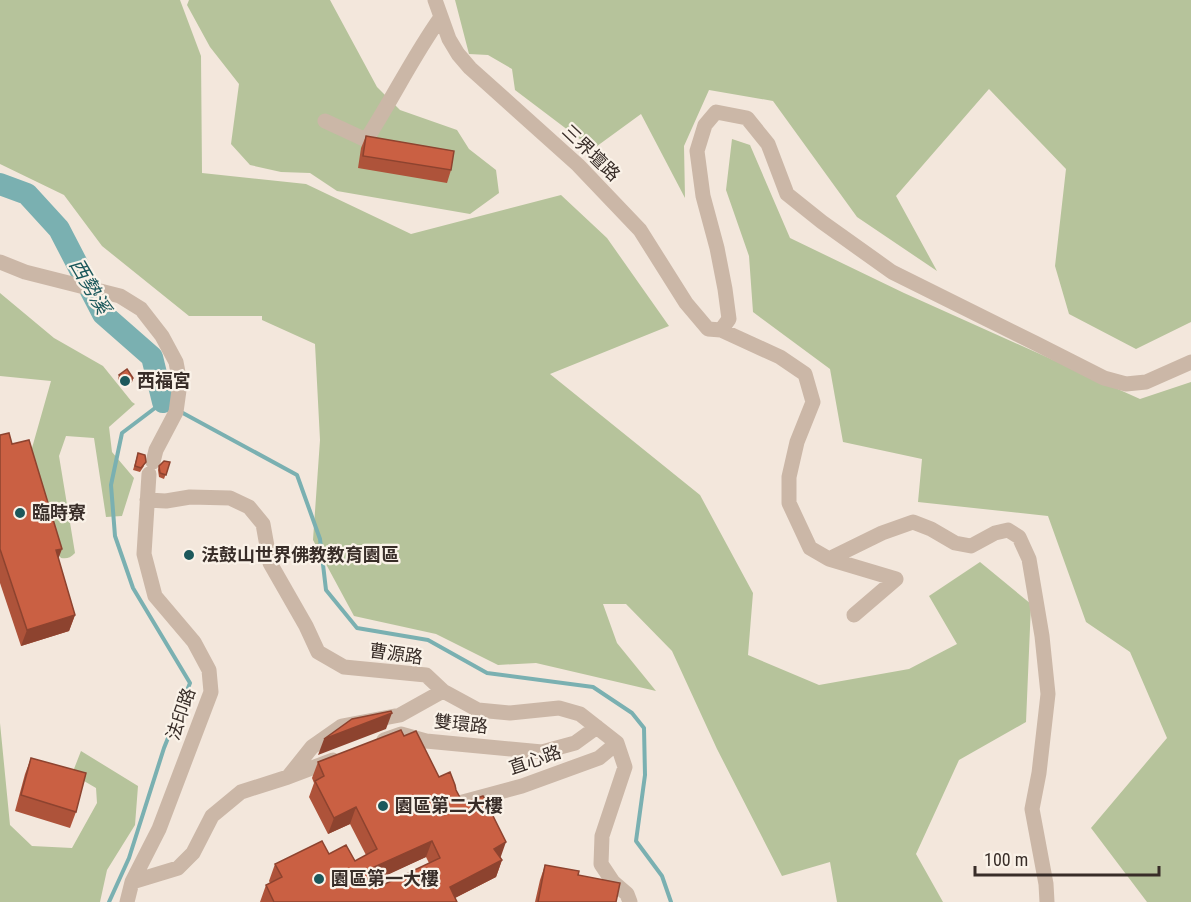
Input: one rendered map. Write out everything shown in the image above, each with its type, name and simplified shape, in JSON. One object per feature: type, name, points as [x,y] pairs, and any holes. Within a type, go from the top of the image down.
[{"type":"street","name":"三界壇路","points":[[435,0],[449,39],[458,54],[470,68],[578,165],[640,230],[699,321],[708,329],[721,330],[780,357],[805,374],[813,402],[797,442],[789,477],[789,503],[810,548],[829,559]]},
{"type":"street","points":[[325,121],[366,140],[423,42],[441,17]]},
{"type":"street","points":[[721,330],[729,319],[725,289],[704,196],[697,151],[705,125],[717,112],[747,118],[768,144],[787,194],[892,272],[1104,378],[1126,384],[1146,382],[1191,362]]},
{"type":"street","name":"法印路","points":[[0,262],[25,272],[120,296],[141,309],[162,336],[176,362],[180,383],[176,412],[156,450],[151,468],[144,554],[154,596],[194,642],[209,670],[211,692],[159,829],[132,882],[127,902]]},
{"type":"street","name":"曹源路","points":[[147,500],[166,501],[190,497],[230,498],[249,507],[263,524],[270,563],[318,652],[344,667],[426,675],[443,691],[478,710],[510,713],[559,708],[580,714],[617,742]]},
{"type":"street","points":[[829,559],[882,533],[913,522],[955,543],[971,546],[994,533],[1008,530],[1019,537],[1029,559],[1036,596],[1048,694],[1039,773],[1032,809],[1046,884],[1047,902]]},
{"type":"street","points":[[829,559],[896,579],[854,615]]},
{"type":"street","points":[[288,777],[312,747],[342,726],[399,715],[443,691]]},
{"type":"street","points":[[399,715],[416,738]]},
{"type":"street","name":"雙環路","points":[[369,746],[401,734],[426,741],[542,752],[575,743],[597,727]]},
{"type":"street","points":[[617,742],[625,767],[602,836],[601,864],[613,882],[627,894],[630,902]]},
{"type":"street","name":"直心路","points":[[459,803],[522,786],[599,758],[617,742]]},
{"type":"street","points":[[132,882],[178,868],[193,853],[212,816],[242,792],[347,754]]},
{"type":"green space","points":[[0,0],[180,0],[201,56],[202,173],[306,184],[411,234],[561,195],[607,238],[669,326],[550,374],[700,495],[753,593],[748,655],[819,685],[909,669],[957,644],[929,596],[980,562],[1031,604],[1026,722],[959,760],[916,854],[943,902],[837,902],[830,862],[782,876],[717,749],[672,651],[626,604],[603,604],[617,643],[656,691],[536,663],[498,665],[436,634],[354,616],[313,540],[320,440],[315,344],[262,320],[262,316],[189,316],[102,246],[64,195],[0,164]]},
{"type":"green space","points":[[189,0],[330,0],[377,87],[400,110],[457,130],[469,149],[496,170],[499,193],[470,214],[337,191],[310,173],[281,172],[250,165],[231,144],[239,84],[210,47],[187,5]]},
{"type":"green space","points":[[455,0],[1191,0],[1191,322],[1136,349],[1069,314],[1055,266],[1066,169],[989,89],[896,196],[937,271],[857,217],[773,101],[709,90],[684,146],[685,198],[641,114],[593,149],[515,90],[512,69],[488,55],[469,54]]},
{"type":"green space","points":[[732,139],[750,145],[790,238],[904,293],[1140,399],[1191,382],[1191,902],[1147,902],[1091,828],[1167,738],[1130,652],[1086,622],[1048,516],[918,502],[922,459],[843,442],[830,369],[753,312],[749,256],[726,190]]},
{"type":"green space","points":[[0,293],[54,338],[103,366],[135,404],[109,427],[112,452],[134,478],[122,516],[106,517],[94,438],[66,436],[59,456],[75,553],[67,558],[61,558],[57,553],[30,455],[51,381],[0,376]]},
{"type":"green space","points":[[0,723],[10,825],[32,846],[72,848],[97,803],[96,788],[72,774],[81,751],[138,786],[135,825],[107,870],[100,902],[0,902]]},
{"type":"building","points":[[366,136],[454,151],[451,170],[363,156]]},
{"type":"building","points":[[127,369],[133,378],[125,383],[119,375]]},
{"type":"building","name":"臨時寮","points":[[9,433],[12,444],[29,440],[62,549],[56,550],[75,615],[27,630],[0,549],[0,435]]},
{"type":"building","points":[[138,453],[145,455],[146,462],[141,468],[135,466]]},
{"type":"building","points":[[164,461],[170,462],[166,475],[160,473],[159,466]]},
{"type":"building","points":[[391,711],[392,713],[324,739],[352,719]]},
{"type":"building","points":[[401,730],[404,736],[416,731],[439,777],[450,772],[463,803],[483,796],[506,842],[494,849],[502,860],[450,887],[457,902],[274,902],[266,885],[282,877],[275,864],[322,841],[329,854],[346,845],[355,861],[377,849],[356,807],[334,818],[315,781],[324,776],[318,762]],"holes":[[[432,841],[440,858],[383,885],[374,867]]]},
{"type":"building","points":[[31,758],[86,773],[76,812],[21,795]]},
{"type":"building","points":[[545,865],[579,871],[578,875],[620,883],[616,902],[538,902]]},
{"type":"waterway","name":"西勢溪","points":[[0,184],[27,194],[59,229],[103,314],[152,357],[163,402]]},
{"type":"waterway","points":[[109,902],[129,858],[164,748],[190,683],[133,588],[115,536],[111,485],[122,433],[163,402],[172,407]]},
{"type":"waterway","points":[[181,412],[297,475],[320,539],[326,590],[357,628],[428,640],[487,673],[593,687],[632,713],[644,728],[645,775],[636,841],[662,876],[671,902]]},
{"type":"place","name":"西福宮","points":[[125,381]]},
{"type":"place","name":"臨時寮","points":[[20,513]]},
{"type":"place","name":"法鼓山世界佛教教育園區","points":[[189,555]]},
{"type":"place","name":"園區第二大樓","points":[[383,806]]},
{"type":"place","name":"園區第一大樓","points":[[319,879]]}]
